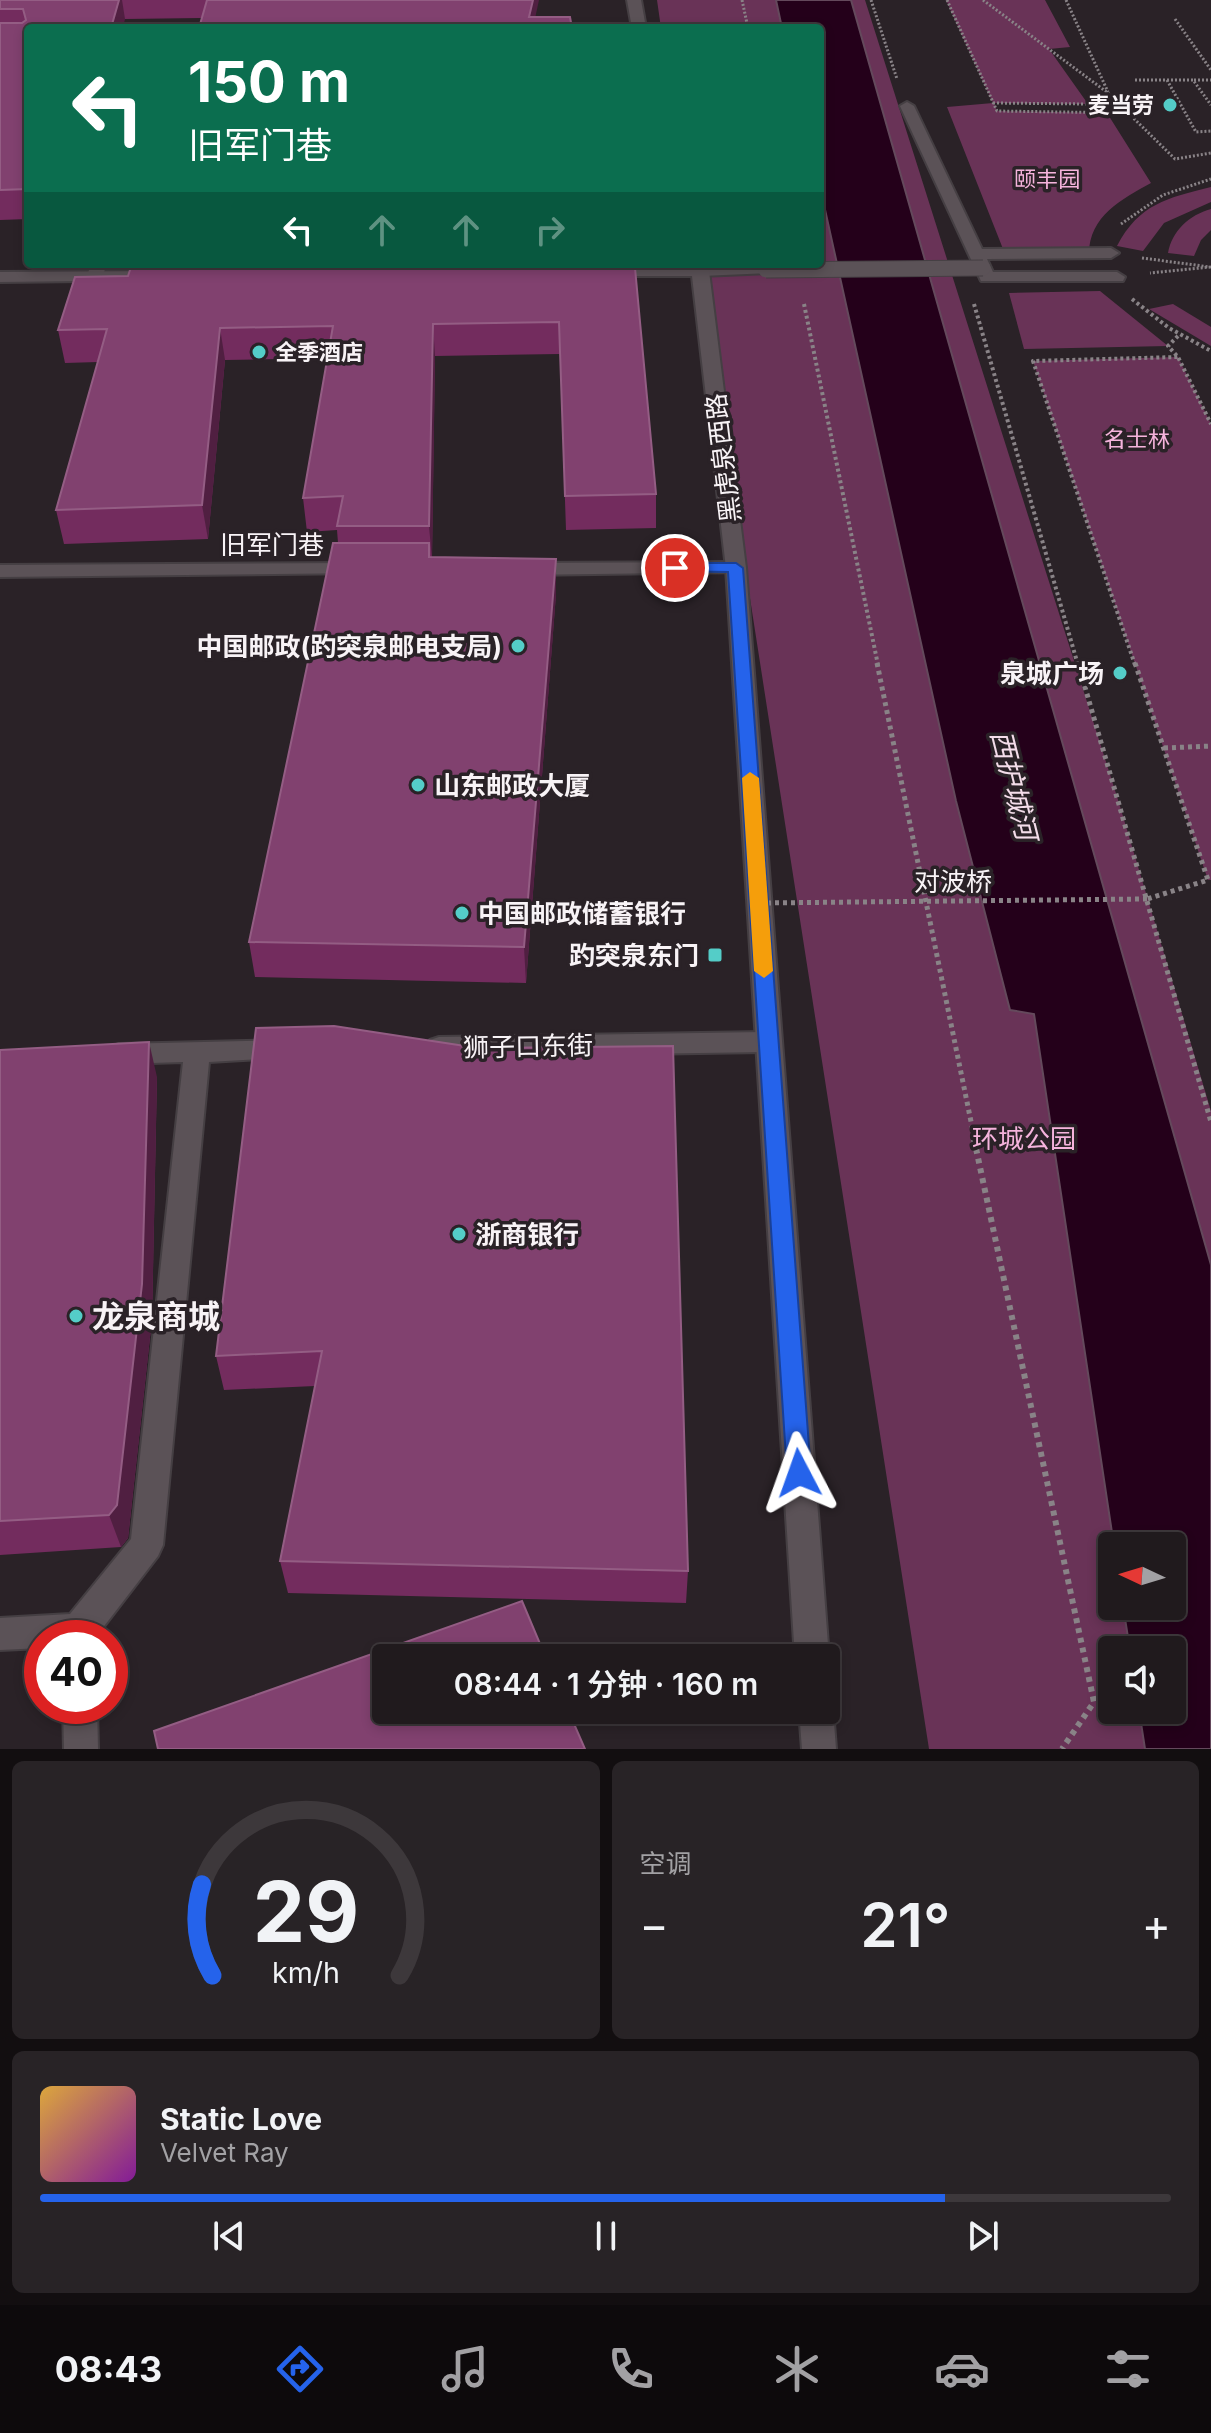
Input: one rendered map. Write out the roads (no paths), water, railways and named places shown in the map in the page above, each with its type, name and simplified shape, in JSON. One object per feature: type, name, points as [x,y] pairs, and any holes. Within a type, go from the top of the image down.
[{"type":"street","points":[[634,0],[638,24]]},
{"type":"street","points":[[907,106],[987,277],[1117,277]]},
{"type":"street","points":[[824,268],[1111,253]]},
{"type":"street","points":[[585,272],[677,268]]},
{"type":"street","name":"黑虎泉西路","points":[[700,268],[736,568],[811,1644]]},
{"type":"street","points":[[722,268],[814,268]]},
{"type":"street","points":[[0,277],[97,270],[174,275]]},
{"type":"street","points":[[502,569],[736,568]]},
{"type":"street","name":"旧军门巷","points":[[0,571],[377,569]]},
{"type":"street","name":"狮子口东街","points":[[408,1048],[768,1042]]},
{"type":"street","points":[[91,1055],[312,1050]]},
{"type":"street","points":[[89,1620],[147,1545],[197,1051]]},
{"type":"street","points":[[0,1634],[24,1634]]},
{"type":"street","points":[[80,1724],[81,1749]]},
{"type":"street","points":[[817,1724],[819,1749]]},
{"type":"water","name":"西护城河","points":[[776,0],[851,0],[1211,1265],[1211,1749],[1145,1749],[1141,1724],[1186,1724],[1186,1636],[1128,1636],[1125,1620],[1186,1620],[1186,1532],[1112,1532],[1034,1014],[1010,1010],[956,801],[824,205],[824,24],[781,24]]},
{"type":"place","name":"麦当劳","points":[[1170,105]]},
{"type":"place","name":"全季酒店","points":[[259,352]]},
{"type":"place","name":"中国邮政(趵突泉邮电支局)","points":[[518,646]]},
{"type":"place","name":"泉城广场","points":[[1120,673]]},
{"type":"place","name":"山东邮政大厦","points":[[418,785]]},
{"type":"place","name":"中国邮政储蓄银行","points":[[462,913]]},
{"type":"place","name":"趵突泉东门","points":[[715,955]]},
{"type":"place","name":"浙商银行","points":[[459,1234]]},
{"type":"place","name":"龙泉商城","points":[[76,1316]]},
{"type":"park label","name":"颐丰园","points":[[1047,179]]},
{"type":"park label","name":"名士林","points":[[1137,439]]},
{"type":"park label","name":"环城公园","points":[[1024,1138]]}]
